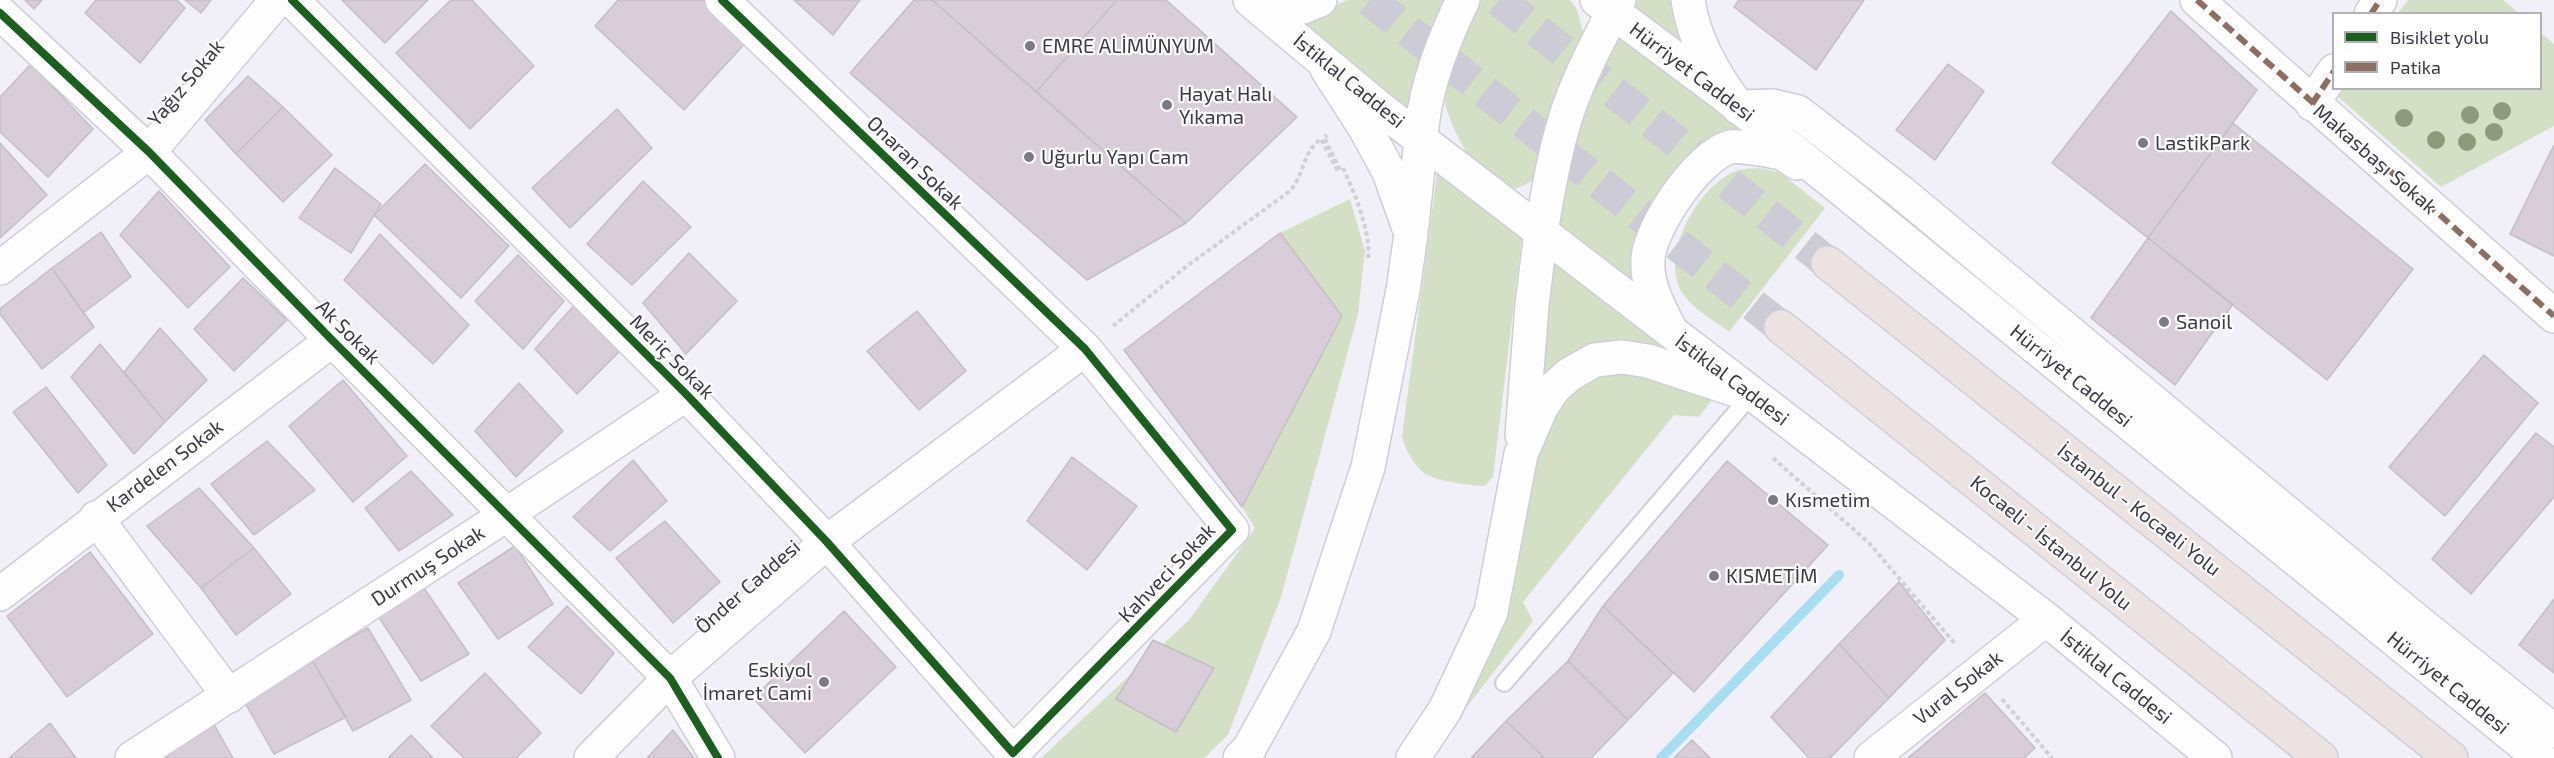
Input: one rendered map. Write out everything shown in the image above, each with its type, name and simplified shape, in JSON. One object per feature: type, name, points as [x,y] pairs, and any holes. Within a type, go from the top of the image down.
[{"type":"highway","name":"İstanbul - Kocaeli Yolu","points":[[1828,263],[2451,758]]},
{"type":"highway","name":"Kocaeli - İstanbul Yolu","points":[[1781,327],[2321,758]]},
{"type":"street","name":"Yağız Sokak","points":[[0,268],[149,152],[278,0]]},
{"type":"street","name":"Meriç Sokak","points":[[291,0],[686,394],[827,542],[1013,753]]},
{"type":"street","name":"Onaran Sokak","points":[[722,0],[1085,350]]},
{"type":"street","points":[[1251,1],[1304,7],[1320,0]]},
{"type":"street","points":[[1239,758],[1250,749],[1314,631],[1368,467],[1403,290],[1422,120],[1431,82],[1449,28],[1463,0]]},
{"type":"street","points":[[1688,0],[1699,44],[1716,76],[1738,107],[1773,106],[1798,112],[1902,193],[2416,620],[2554,731]]},
{"type":"street","name":"Makasbaşı Sokak","points":[[2197,0],[2554,316]]},
{"type":"street","name":"İstiklal Caddesi","points":[[1251,1],[1421,140],[2046,620],[2215,758]]},
{"type":"street","points":[[1413,758],[1445,710],[1491,612],[1521,454],[1532,305],[1541,232],[1551,178],[1568,110],[1590,57],[1604,3]]},
{"type":"street","name":"Hürriyet Caddesi","points":[[1604,3],[1840,188],[2540,758]]},
{"type":"street","name":"Ak Sokak","points":[[0,13],[149,152],[332,340],[670,678],[718,758]]},
{"type":"street","points":[[1321,60],[1365,128],[1389,172],[1411,234]]},
{"type":"street","points":[[2312,104],[2332,74]]},
{"type":"street","points":[[1431,82],[1450,141],[1482,187],[1509,199],[1530,198],[1541,192],[1551,178]]},
{"type":"street","points":[[1672,334],[1651,290],[1648,258],[1660,223],[1687,182],[1712,158],[1731,146],[1781,153],[1840,188]]},
{"type":"street","name":"Kardelen Sokak","points":[[4,582],[96,518],[332,340]]},
{"type":"street","name":"Önder Caddesi","points":[[591,758],[670,678],[827,542],[1085,350]]},
{"type":"street","name":"Kahveci Sokak","points":[[1013,753],[1232,530],[1085,350]]},
{"type":"street","points":[[1521,454],[1541,408],[1554,388],[1570,374],[1595,360],[1622,357],[1648,361],[1751,395]]},
{"type":"street","name":"Durmuş Sokak","points":[[132,758],[506,515],[686,394]]},
{"type":"street","points":[[96,518],[229,696]]},
{"type":"street","name":"Vural Sokak","points":[[1870,758],[2046,620]]},
{"type":"lane","points":[[1504,683],[1751,395]]},
{"type":"path","points":[[1324,137],[1340,170],[1338,171],[1324,137]]},
{"type":"path","points":[[1324,137],[1356,195],[1370,248],[1368,259]]},
{"type":"green space","points":[[1348,0],[1451,0],[1412,115],[1298,22]]},
{"type":"green space","points":[[1474,0],[1570,0],[1576,7],[1584,35],[1541,172],[1532,181],[1518,188],[1508,189],[1477,174],[1446,108],[1442,83]]},
{"type":"green space","points":[[1636,0],[1681,0],[1715,83],[1628,18]]},
{"type":"green space","points":[[2408,0],[2503,0],[2518,12],[2399,12]]},
{"type":"green space","points":[[1621,34],[1750,131],[1726,133],[1641,293],[1551,224],[1560,178],[1594,83]]},
{"type":"green space","points":[[2542,34],[2554,44],[2554,126],[2441,187],[2337,96],[2341,90],[2542,90]]},
{"type":"green space","points":[[1759,168],[1779,172],[1825,208],[1729,332],[1698,310],[1683,294],[1677,278],[1675,261],[1686,224],[1708,191],[1736,171]]},
{"type":"green space","points":[[1437,174],[1522,237],[1493,477],[1485,486],[1445,481],[1424,473],[1410,456],[1402,436]]},
{"type":"green space","points":[[1350,199],[1365,251],[1358,314],[1281,597],[1228,735],[1204,758],[1041,758],[1190,619],[1255,528],[1242,507],[1342,316],[1280,233]]},
{"type":"green space","points":[[1547,252],[1687,363],[1653,349],[1538,395]]},
{"type":"green space","points":[[1631,367],[1714,397],[1699,417],[1674,415],[1523,602],[1533,621],[1453,725],[1529,461],[1553,411],[1589,377]]},
{"type":"building","points":[[25,0],[42,0],[34,9]]},
{"type":"building","points":[[96,0],[177,0],[185,8],[140,63],[85,13]]},
{"type":"building","points":[[185,0],[211,0],[201,13]]},
{"type":"building","points":[[342,0],[428,0],[385,43]]},
{"type":"building","points":[[451,0],[472,0],[534,66],[470,129],[396,53]]},
{"type":"building","points":[[618,0],[713,0],[750,38],[684,110],[595,26]]},
{"type":"building","points":[[794,0],[860,0],[833,35]]},
{"type":"building","name":"Uğurlu Yapı Cam","points":[[914,0],[932,0],[1186,223],[1087,280],[850,73]]},
{"type":"building","name":"EMRE ALİMÜNYUM","points":[[932,0],[1117,0],[1036,92]]},
{"type":"building","name":"Hayat Halı Yıkama","points":[[1117,0],[1166,0],[1297,117],[1186,223],[1036,92]]},
{"type":"building","points":[[1739,0],[1864,0],[1816,70],[1734,7]]},
{"type":"building","name":"LastikPark","points":[[2171,11],[2257,90],[2148,238],[2052,163]]},
{"type":"building","points":[[31,64],[93,129],[48,177],[0,132],[0,97]]},
{"type":"building","points":[[1948,64],[1984,91],[1935,160],[1896,130]]},
{"type":"building","points":[[248,76],[283,107],[236,154],[205,120]]},
{"type":"building","points":[[283,107],[332,155],[283,202],[236,154]]},
{"type":"building","points":[[617,109],[652,148],[570,228],[532,188]]},
{"type":"building","points":[[2233,123],[2413,269],[2327,380],[2148,238]]},
{"type":"building","points":[[0,143],[47,195],[0,238]]},
{"type":"building","points":[[2554,145],[2554,256],[2510,234]]},
{"type":"building","points":[[425,164],[509,246],[461,298],[374,215]]},
{"type":"building","points":[[335,168],[381,204],[351,253],[299,218]]},
{"type":"building","points":[[643,181],[691,227],[632,285],[587,244]]},
{"type":"building","points":[[159,191],[230,267],[188,308],[120,235]]},
{"type":"building","points":[[101,232],[131,277],[83,313],[52,268]]},
{"type":"building","points":[[1280,233],[1342,316],[1242,507],[1124,350]]},
{"type":"building","points":[[380,234],[469,325],[433,364],[344,280]]},
{"type":"building","points":[[2148,238],[2233,304],[2175,385],[2091,318]]},
{"type":"building","points":[[689,253],[737,301],[686,354],[643,303]]},
{"type":"building","points":[[518,255],[564,301],[523,349],[475,301]]},
{"type":"building","points":[[52,268],[94,327],[42,369],[0,314],[0,309]]},
{"type":"building","points":[[243,278],[287,320],[234,371],[194,329]]},
{"type":"building","points":[[579,300],[624,347],[577,394],[535,349]]},
{"type":"building","points":[[917,311],[966,371],[919,410],[867,351]]},
{"type":"building","points":[[160,328],[207,380],[165,422],[124,372]]},
{"type":"building","points":[[100,344],[165,422],[134,454],[71,377]]},
{"type":"building","points":[[2484,355],[2538,403],[2445,516],[2389,467]]},
{"type":"building","points":[[343,380],[407,456],[353,502],[289,426]]},
{"type":"building","points":[[519,383],[563,431],[516,477],[475,431]]},
{"type":"building","points":[[46,387],[107,465],[78,493],[13,412]]},
{"type":"building","points":[[2536,433],[2554,447],[2554,497],[2471,594],[2432,559]]},
{"type":"building","points":[[267,441],[315,490],[254,535],[211,484]]},
{"type":"building","points":[[1072,457],[1137,506],[1087,570],[1027,521]]},
{"type":"building","points":[[633,460],[667,501],[610,551],[573,517]]},
{"type":"building","name":"KISMETİM","points":[[1727,461],[1828,545],[1694,692],[1603,606]]},
{"type":"building","points":[[411,471],[453,515],[399,551],[365,508]]},
{"type":"building","points":[[199,488],[254,548],[201,588],[147,526]]},
{"type":"building","points":[[665,521],[720,582],[673,623],[616,558]]},
{"type":"building","points":[[515,546],[553,604],[498,639],[458,583]]},
{"type":"building","points":[[254,548],[291,594],[236,635],[201,588]]},
{"type":"building","points":[[90,552],[153,634],[67,697],[7,616]]},
{"type":"building","points":[[1899,582],[1945,640],[1889,698],[1839,644]]},
{"type":"building","points":[[424,588],[469,654],[421,681],[378,616]]},
{"type":"building","points":[[2554,599],[2554,673],[2519,645]]},
{"type":"building","points":[[567,606],[614,653],[581,694],[528,647]]},
{"type":"building","points":[[1603,606],[1673,673],[1628,720],[1568,661]]},
{"type":"building","name":"Eskiyol İmaret Cami","points":[[844,611],[896,667],[805,753],[753,698]]},
{"type":"building","points":[[368,628],[411,700],[353,731],[312,660]]},
{"type":"building","points":[[1153,640],[1214,668],[1176,732],[1116,699]]},
{"type":"building","points":[[1839,644],[1889,698],[1830,758],[1809,758],[1771,717]]},
{"type":"building","points":[[312,660],[346,717],[274,754],[244,701]]},
{"type":"building","points":[[1568,661],[1628,720],[1591,758],[1545,758],[1506,721]]},
{"type":"building","points":[[485,673],[541,733],[516,758],[464,758],[431,726]]},
{"type":"building","points":[[1985,693],[2035,748],[2024,758],[1908,758]]},
{"type":"building","points":[[211,719],[233,758],[165,758]]},
{"type":"building","points":[[1506,721],[1545,758],[1471,758]]},
{"type":"building","points":[[50,723],[76,758],[9,758]]},
{"type":"building","points":[[673,730],[694,758],[647,758]]},
{"type":"building","points":[[411,735],[433,758],[388,758]]},
{"type":"building","points":[[1692,740],[1710,758],[1674,758]]},
{"type":"waterway","points":[[1661,758],[1839,575]]},
{"type":"tunnel","points":[[1370,0],[1781,327]]},
{"type":"tunnel","points":[[1499,0],[1828,263]]},
{"type":"marked path","points":[[2197,0],[2554,316]]},
{"type":"marked path","points":[[2372,12],[2380,0]]},
{"type":"marked path","points":[[2312,104],[2332,74]]},
{"type":"cycle path","points":[[292,0],[686,394],[827,542],[1013,753],[1232,530],[1085,349],[722,0]]},
{"type":"cycle path","points":[[0,13],[149,152],[332,340],[670,678],[718,758]]},
{"type":"place","name":"EMRE ALİMÜNYUM","points":[[1030,46]]},
{"type":"place","name":"Hayat Halı Yıkama","points":[[1167,105]]},
{"type":"place","name":"LastikPark","points":[[2143,143]]},
{"type":"place","name":"Uğurlu Yapı Cam","points":[[1029,157]]},
{"type":"place","name":"Sanoil","points":[[2164,322]]},
{"type":"place","name":"Kısmetim","points":[[1773,500]]},
{"type":"place","name":"KISMETİM","points":[[1714,576]]},
{"type":"place","name":"Eskiyol İmaret Cami","points":[[824,682]]}]
